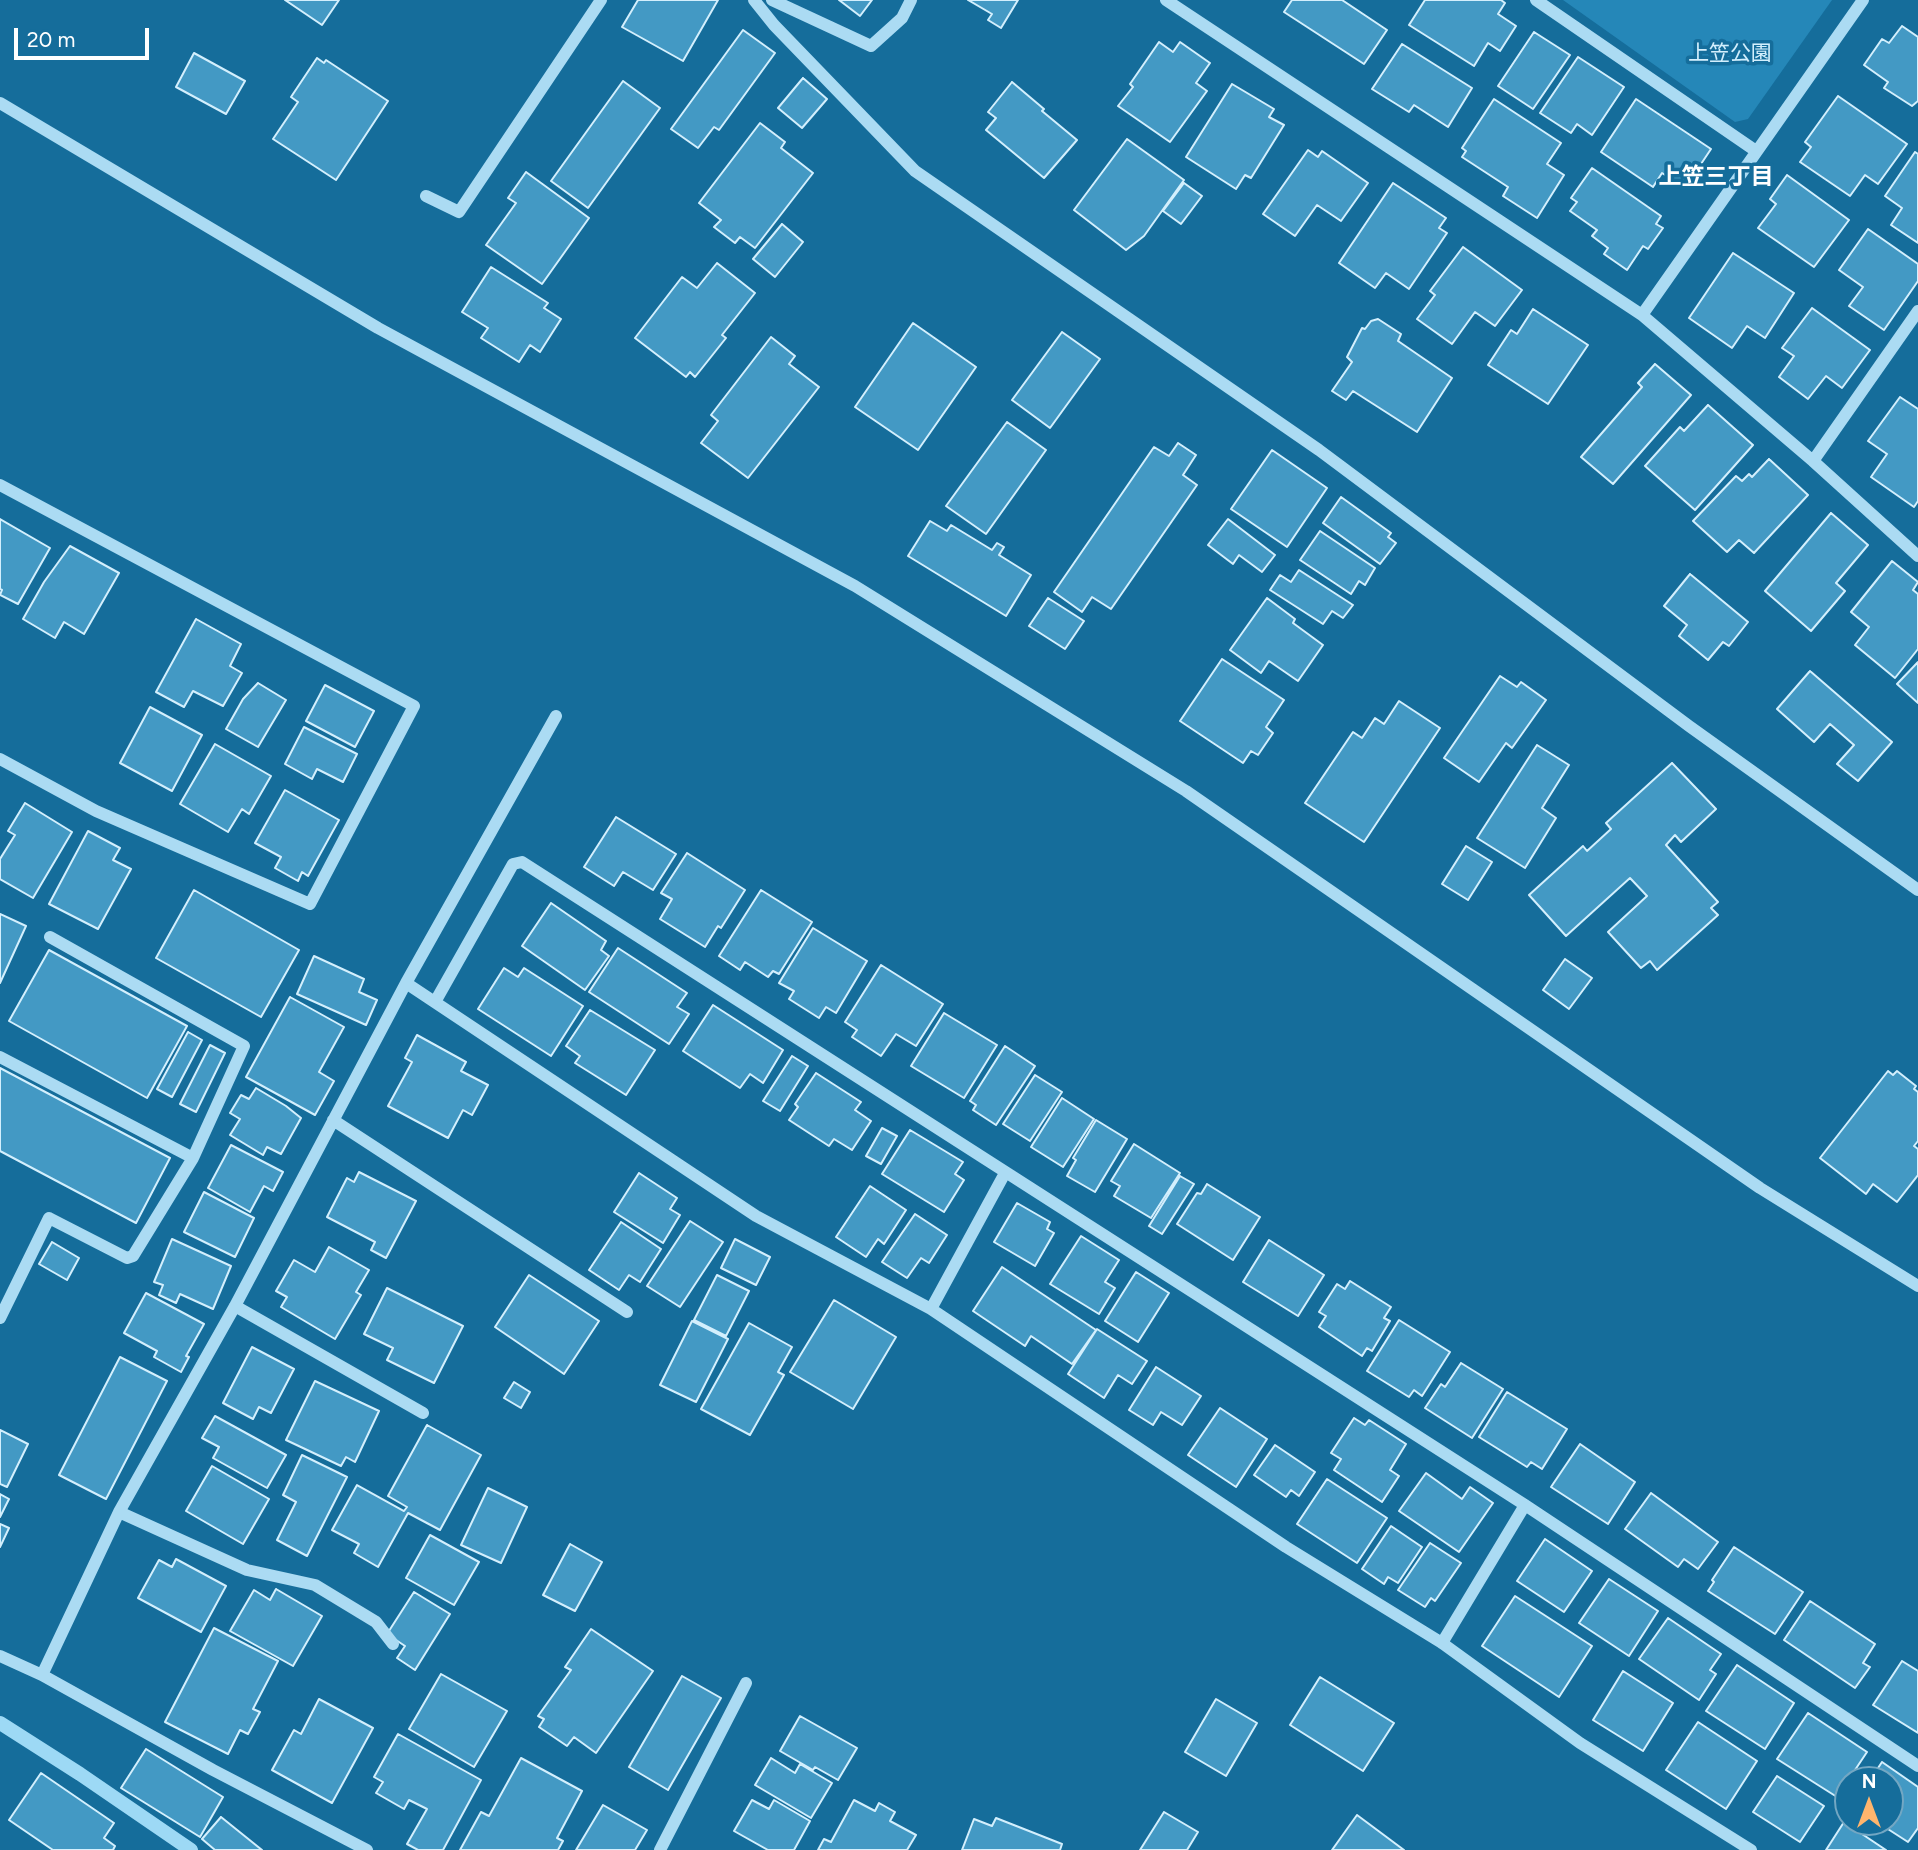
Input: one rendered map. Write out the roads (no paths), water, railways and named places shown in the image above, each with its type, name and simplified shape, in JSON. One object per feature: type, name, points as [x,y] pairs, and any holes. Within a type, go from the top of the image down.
[{"type":"street","points":[[426,196],[459,212],[601,0]]},
{"type":"street","points":[[754,0],[915,171],[1319,450],[1689,726],[1918,890]]},
{"type":"street","points":[[772,0],[871,46],[902,18],[911,0]]},
{"type":"street","points":[[1166,0],[1642,315],[1813,461],[1918,556]]},
{"type":"street","points":[[1536,0],[1756,151]]},
{"type":"street","points":[[1642,315],[1863,0]]},
{"type":"street","points":[[0,103],[378,328],[879,601],[1186,791],[1760,1188],[1918,1286]]},
{"type":"street","points":[[1813,461],[1918,311]]},
{"type":"street","points":[[0,485],[414,706],[310,904],[96,811],[0,759]]},
{"type":"street","points":[[42,1675],[119,1512],[234,1306],[406,984],[556,716]]},
{"type":"street","points":[[435,1002],[513,864],[522,862],[1525,1504],[1918,1766]]},
{"type":"street","points":[[0,1318],[49,1219],[127,1258],[133,1256],[192,1158],[244,1046],[50,937]]},
{"type":"street","points":[[406,984],[757,1216],[931,1308],[1286,1547],[1442,1643],[1580,1743],[1751,1850]]},
{"type":"street","points":[[0,1057],[192,1158]]},
{"type":"street","points":[[333,1120],[627,1312]]},
{"type":"street","points":[[931,1308],[1005,1173]]},
{"type":"street","points":[[234,1306],[423,1413]]},
{"type":"street","points":[[1442,1643],[1525,1504]]},
{"type":"street","points":[[119,1512],[247,1570],[315,1585],[376,1622],[393,1644]]},
{"type":"street","points":[[0,1656],[42,1675],[213,1770],[367,1850]]},
{"type":"street","points":[[660,1850],[746,1683]]},
{"type":"waterway","points":[[0,1723],[191,1850]]},
{"type":"district","name":"上笠三丁目","points":[[1716,177]]},
{"type":"park label","name":"上笠公園","points":[[1730,54]]}]
